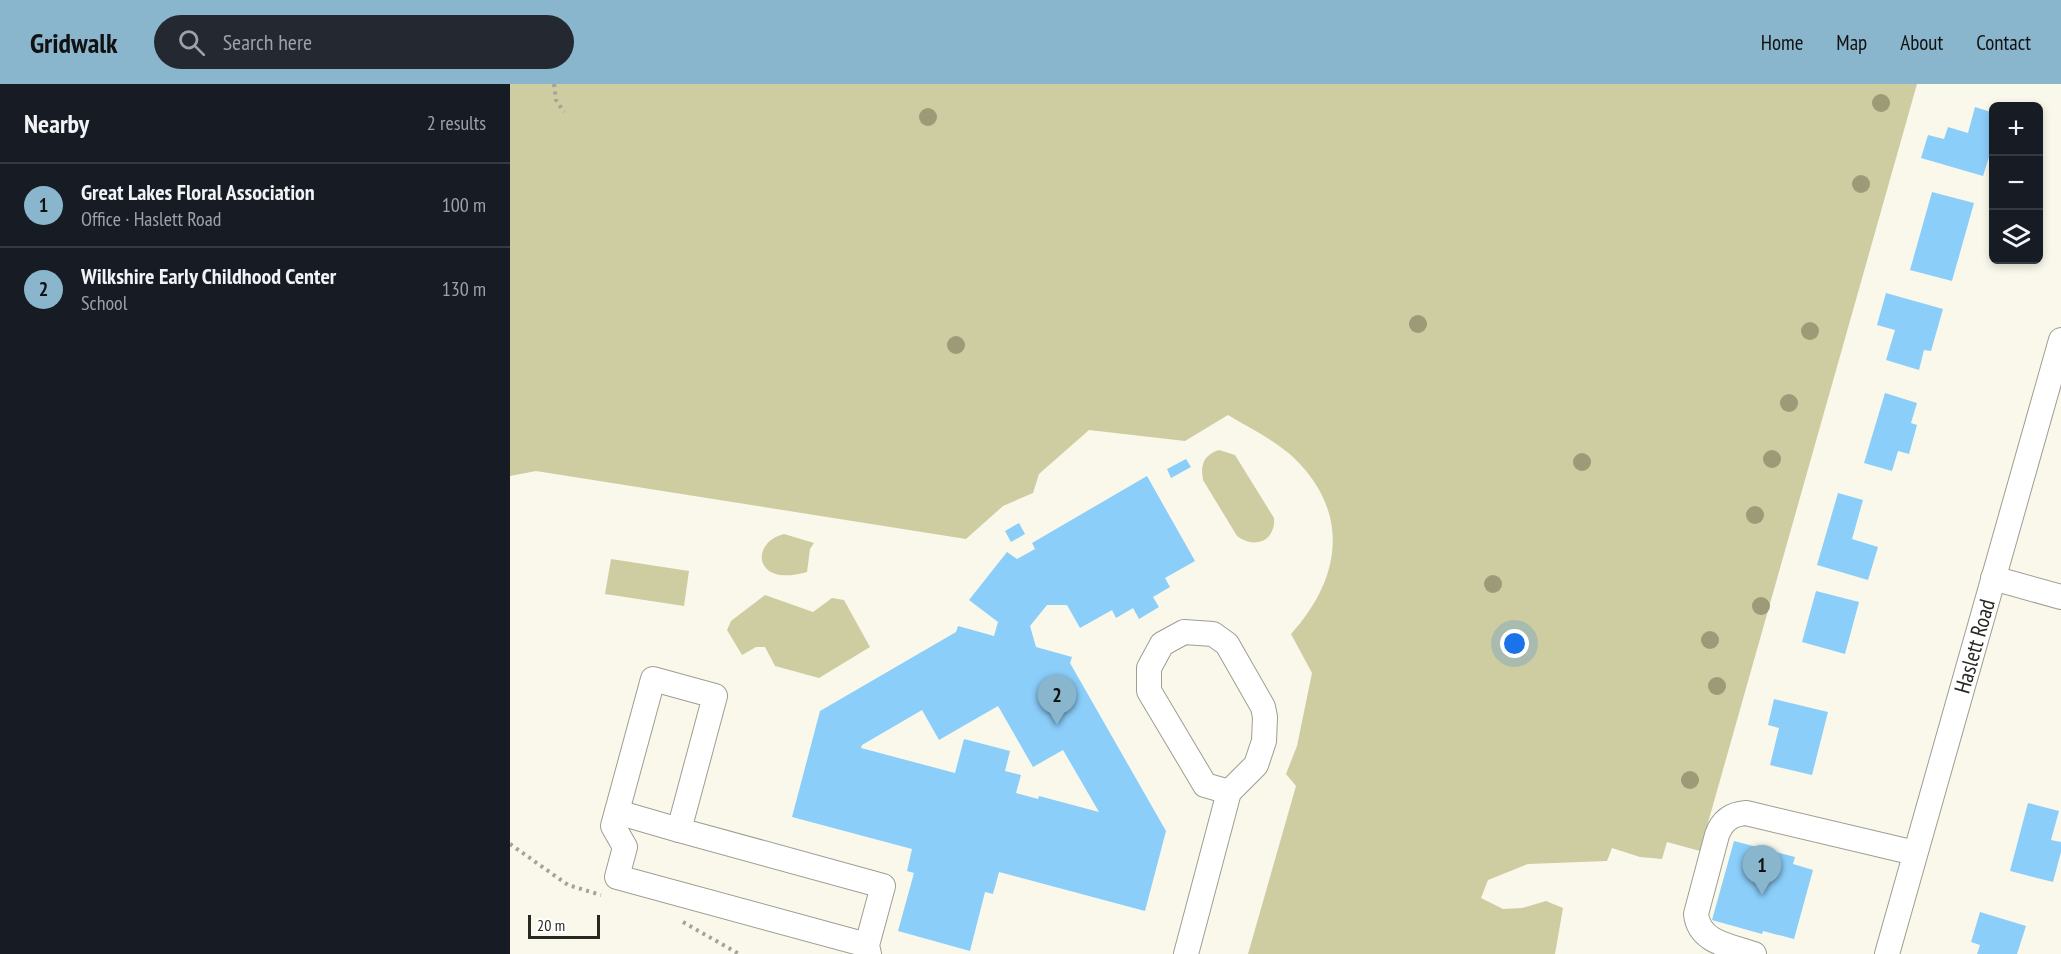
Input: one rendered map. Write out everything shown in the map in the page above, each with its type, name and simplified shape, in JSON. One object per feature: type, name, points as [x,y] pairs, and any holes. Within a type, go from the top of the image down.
[{"type":"street","name":"Haslett Road","points":[[1887,954],[2061,340]]},
{"type":"street","points":[[1993,578],[2061,597]]},
{"type":"street","points":[[1186,954],[1229,792],[1251,773],[1261,753],[1266,727],[1263,707],[1223,639],[1206,632],[1174,635],[1158,648],[1154,655],[1148,674],[1149,691],[1205,785],[1229,792]]},
{"type":"street","points":[[617,812],[679,830],[883,886],[868,950],[617,877],[625,847],[613,826],[653,679],[715,696],[679,830]]},
{"type":"street","points":[[1754,954],[1707,937],[1697,923],[1696,914],[1717,835],[1720,827],[1731,816],[1746,813],[1915,853]]},
{"type":"path","points":[[554,84],[556,100],[564,112]]},
{"type":"green space","points":[[510,84],[1917,84],[1700,851],[1667,842],[1662,859],[1640,857],[1612,848],[1607,861],[1528,864],[1488,880],[1481,898],[1503,909],[1522,908],[1546,901],[1563,908],[1555,954],[1248,954],[1296,786],[1286,774],[1297,746],[1312,673],[1291,634],[1308,613],[1321,591],[1329,569],[1333,546],[1331,523],[1325,501],[1312,479],[1287,452],[1228,415],[1185,441],[1089,430],[1039,474],[1033,493],[1003,506],[966,539],[536,471],[510,476]]},
{"type":"green space","points":[[1219,450],[1235,455],[1274,518],[1271,533],[1262,541],[1250,542],[1237,536],[1203,480],[1204,461]]},
{"type":"green space","points":[[784,534],[814,543],[810,549],[807,572],[789,575],[776,574],[767,569],[762,562],[762,554],[766,546],[773,539]]},
{"type":"green space","points":[[611,559],[689,571],[684,606],[605,594]]},
{"type":"green space","points":[[765,595],[813,612],[832,598],[844,600],[870,647],[819,678],[775,666],[765,647],[756,647],[742,655],[727,630],[731,621]]},
{"type":"building","points":[[1975,107],[1989,111],[1989,157],[1983,176],[1921,158],[1928,135],[1944,139],[1948,127],[1968,133]]},
{"type":"building","points":[[1932,192],[1974,203],[1952,281],[1910,270]]},
{"type":"building","points":[[1886,293],[1943,309],[1931,351],[1924,350],[1919,370],[1886,360],[1895,330],[1877,325]]},
{"type":"building","points":[[1885,393],[1917,403],[1911,423],[1917,425],[1909,454],[1898,451],[1892,471],[1864,463]]},
{"type":"building","points":[[1186,459],[1191,467],[1171,478],[1167,469]]},
{"type":"building","points":[[1147,476],[1195,561],[1165,578],[1170,587],[1153,597],[1159,607],[1139,619],[1133,608],[1116,618],[1112,610],[1080,628],[1067,605],[1047,605],[1030,626],[1036,647],[1072,657],[1070,663],[1166,831],[1145,911],[999,872],[993,894],[985,892],[970,951],[898,931],[914,873],[907,871],[912,849],[792,817],[820,711],[956,632],[958,626],[994,636],[998,622],[969,600],[1007,552],[1017,559],[1035,549],[1032,543]],"holes":[[[998,706],[1033,767],[1063,750],[1099,812],[1039,796],[1038,799],[1016,793],[1021,775],[1005,771],[1010,751],[964,739],[955,773],[861,748],[862,745],[922,710],[939,740]]]},
{"type":"building","points":[[1838,493],[1863,500],[1852,539],[1878,547],[1868,580],[1817,565]]},
{"type":"building","points":[[1019,523],[1025,534],[1011,542],[1005,531]]},
{"type":"building","points":[[1816,591],[1859,602],[1845,654],[1802,642]]},
{"type":"building","points":[[1774,699],[1828,712],[1812,775],[1770,765],[1779,728],[1768,725]]},
{"type":"building","points":[[2028,803],[2059,811],[2051,840],[2061,842],[2061,852],[2053,882],[2010,871]]},
{"type":"building","points":[[1734,841],[1795,857],[1793,864],[1813,870],[1794,939],[1763,931],[1762,934],[1712,920]]},
{"type":"building","points":[[1980,912],[2026,926],[2017,954],[1977,954],[1980,945],[1971,942]]},
{"type":"place","name":"Wilkshire Early Childhood Center","points":[[1057,725]]},
{"type":"place","name":"Great Lakes Floral Association","points":[[1762,895]]}]
